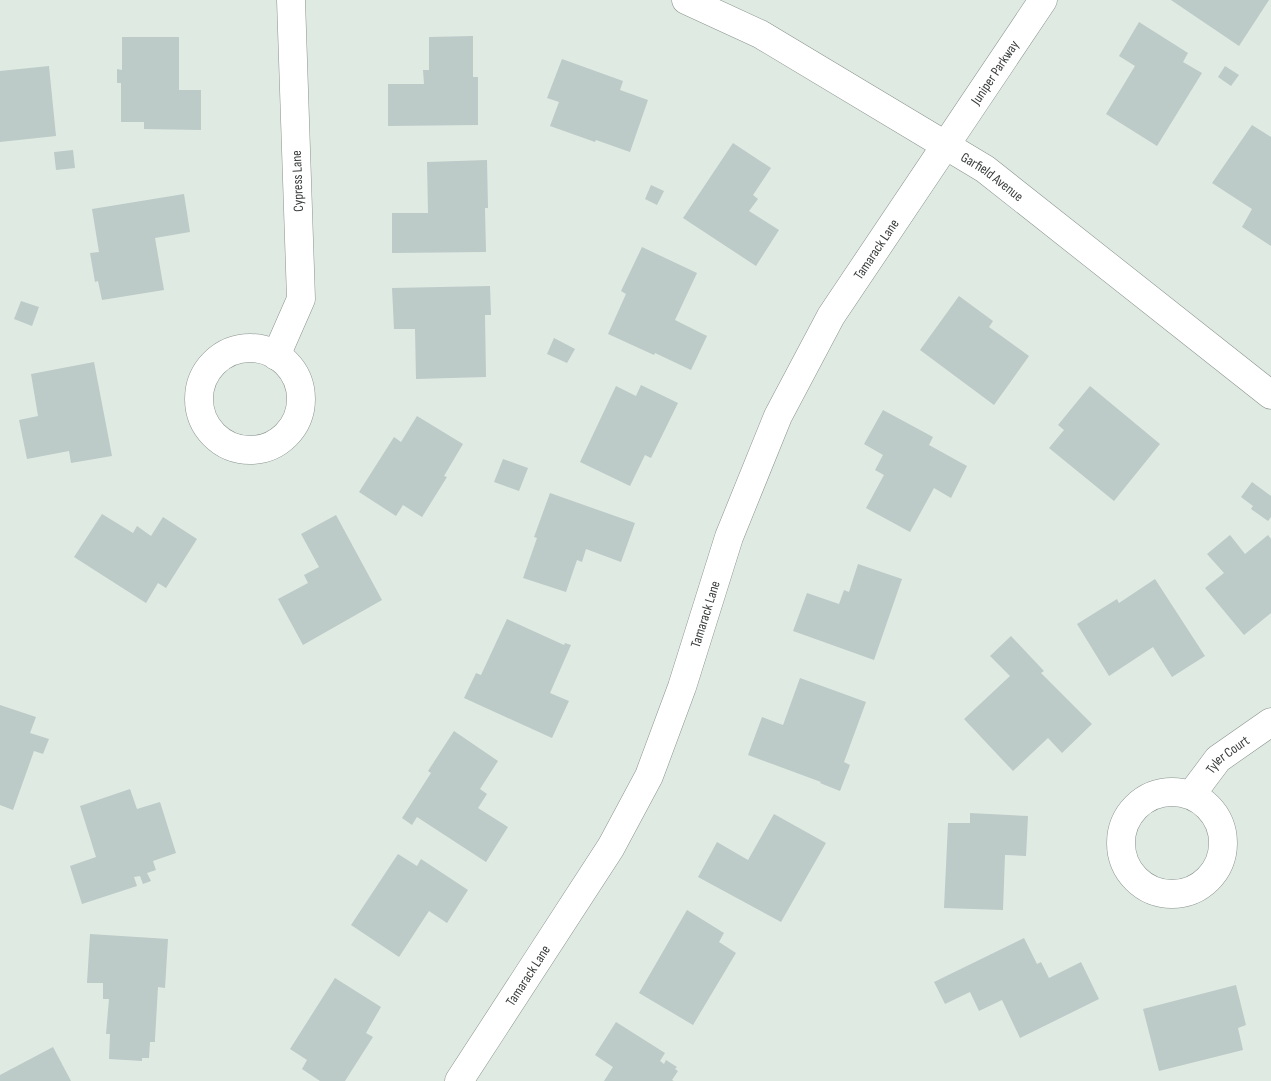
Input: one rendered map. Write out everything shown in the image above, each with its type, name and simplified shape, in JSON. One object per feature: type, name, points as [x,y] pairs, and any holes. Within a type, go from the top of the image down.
[{"type":"street","name":"Cypress Lane","points":[[276,356],[301,299],[291,0]]},
{"type":"street","name":"Garfield Avenue","points":[[686,0],[760,34],[985,169],[1271,395]]},
{"type":"street","name":"Juniper Parkway","points":[[947,145],[1043,0]]},
{"type":"street","name":"Tamarack Lane","points":[[459,1081],[611,847],[650,776],[682,688],[729,537],[778,416],[831,316],[947,145]]},
{"type":"street","name":"Tyler Court","points":[[1191,795],[1218,759],[1271,722]]},
{"type":"building","points":[[1171,0],[1269,0],[1239,46]]},
{"type":"building","points":[[1139,22],[1188,53],[1183,62],[1202,73],[1157,146],[1106,114],[1135,66],[1119,56]]},
{"type":"building","points":[[473,36],[473,77],[478,77],[478,125],[388,126],[388,84],[424,84],[423,70],[429,70],[429,37]]},
{"type":"building","points":[[122,37],[179,37],[179,90],[201,90],[201,130],[144,129],[144,122],[121,122],[121,83],[117,83],[117,69],[122,70]]},
{"type":"building","points":[[562,59],[623,81],[620,90],[648,100],[630,152],[550,126],[559,102],[547,98]]},
{"type":"building","points":[[49,66],[56,136],[0,142],[0,71]]},
{"type":"building","points":[[1225,66],[1239,75],[1231,86],[1218,77]]},
{"type":"building","points":[[1252,125],[1271,137],[1271,246],[1242,227],[1252,209],[1212,183]]},
{"type":"building","points":[[733,143],[771,168],[753,195],[758,199],[749,211],[779,230],[756,266],[683,218]]},
{"type":"building","points":[[73,150],[75,168],[56,170],[54,152]]},
{"type":"building","points":[[487,160],[488,208],[485,208],[486,252],[392,253],[392,213],[428,213],[427,162]]},
{"type":"building","points":[[651,185],[664,191],[657,205],[645,199]]},
{"type":"building","points":[[184,194],[190,232],[155,238],[164,290],[102,300],[98,281],[95,282],[90,253],[99,252],[92,209]]},
{"type":"building","points":[[642,247],[697,273],[675,320],[707,336],[691,370],[608,334],[626,294],[621,291]]},
{"type":"building","points":[[490,286],[491,315],[485,315],[486,377],[416,379],[415,329],[394,329],[392,288]]},
{"type":"building","points":[[959,296],[993,321],[989,327],[1029,356],[994,405],[920,350]]},
{"type":"building","points":[[21,301],[39,307],[32,326],[14,319]]},
{"type":"building","points":[[554,338],[575,349],[567,363],[547,354]]},
{"type":"building","points":[[94,362],[112,456],[71,463],[69,451],[27,459],[19,420],[38,416],[31,374]]},
{"type":"building","points":[[641,385],[678,403],[651,458],[645,455],[630,486],[580,462],[616,386],[636,396]]},
{"type":"building","points":[[1090,386],[1160,444],[1114,501],[1049,448],[1064,430],[1058,425]]},
{"type":"building","points":[[883,410],[933,437],[929,445],[967,466],[951,498],[934,488],[910,532],[866,508],[884,475],[875,470],[883,455],[864,444]]},
{"type":"building","points":[[417,416],[463,444],[444,476],[447,477],[422,517],[403,505],[396,516],[359,492],[394,437],[401,442]]},
{"type":"building","points":[[503,459],[528,468],[519,491],[494,482]]},
{"type":"building","points":[[1252,482],[1271,496],[1271,517],[1268,521],[1251,509],[1253,506],[1241,497]]},
{"type":"building","points":[[550,493],[635,523],[621,562],[586,549],[582,562],[577,560],[566,592],[523,578],[537,538],[534,537]]},
{"type":"building","points":[[102,514],[133,533],[137,526],[151,536],[163,517],[197,539],[166,588],[158,583],[146,603],[74,557]]},
{"type":"building","points":[[336,515],[382,600],[303,645],[278,599],[308,583],[304,575],[319,567],[301,534]]},
{"type":"building","points":[[1230,535],[1245,554],[1268,535],[1271,539],[1271,613],[1244,635],[1205,588],[1224,573],[1207,554]]},
{"type":"building","points":[[858,564],[902,579],[874,660],[793,631],[807,593],[839,604],[844,590],[849,592]]},
{"type":"building","points":[[1155,579],[1205,656],[1172,677],[1153,647],[1109,676],[1077,624],[1117,599],[1119,603]]},
{"type":"building","points":[[507,619],[564,645],[565,643],[571,645],[550,693],[569,701],[552,738],[464,698],[476,673],[481,675]]},
{"type":"building","points":[[1011,636],[1044,671],[1041,673],[1092,724],[1062,753],[1048,738],[1013,771],[964,719],[1010,676],[990,656]]},
{"type":"building","points":[[800,678],[866,702],[844,762],[850,765],[840,791],[748,755],[762,717],[783,725]]},
{"type":"building","points":[[0,705],[36,717],[30,733],[49,739],[43,754],[34,751],[13,810],[0,805]]},
{"type":"building","points":[[454,731],[498,761],[480,789],[487,794],[478,808],[508,827],[486,862],[417,817],[412,825],[402,818],[431,773],[428,771]]},
{"type":"building","points":[[130,789],[137,809],[160,802],[176,853],[153,861],[156,870],[147,873],[151,881],[143,884],[140,876],[134,877],[137,886],[82,904],[70,866],[96,857],[80,806]]},
{"type":"building","points":[[970,813],[1028,816],[1026,856],[1005,855],[1003,910],[944,908],[948,823],[970,823]]},
{"type":"building","points":[[774,814],[826,843],[781,922],[698,877],[717,842],[748,860]]},
{"type":"building","points":[[398,854],[417,866],[421,859],[468,890],[447,923],[429,911],[399,957],[351,925]]},
{"type":"building","points":[[687,910],[724,933],[719,942],[736,953],[693,1025],[639,993]]},
{"type":"building","points":[[90,934],[168,939],[165,988],[158,987],[155,1042],[150,1042],[149,1058],[142,1058],[142,1061],[109,1059],[110,1034],[106,1034],[109,999],[103,999],[103,983],[87,983]]},
{"type":"building","points":[[1024,938],[1037,964],[1041,962],[1049,978],[1081,962],[1099,999],[1020,1038],[1002,1000],[979,1011],[970,992],[945,1004],[934,982]]},
{"type":"building","points":[[335,978],[381,1007],[366,1033],[373,1037],[345,1081],[320,1081],[302,1069],[307,1060],[290,1049]]},
{"type":"building","points":[[1236,985],[1246,1025],[1238,1028],[1243,1050],[1159,1071],[1143,1009]]},
{"type":"building","points":[[616,1022],[665,1053],[660,1061],[664,1064],[666,1060],[677,1067],[675,1069],[678,1071],[672,1080],[674,1081],[604,1081],[613,1067],[595,1055]]},
{"type":"building","points":[[53,1047],[71,1081],[0,1081],[0,1075]]}]
